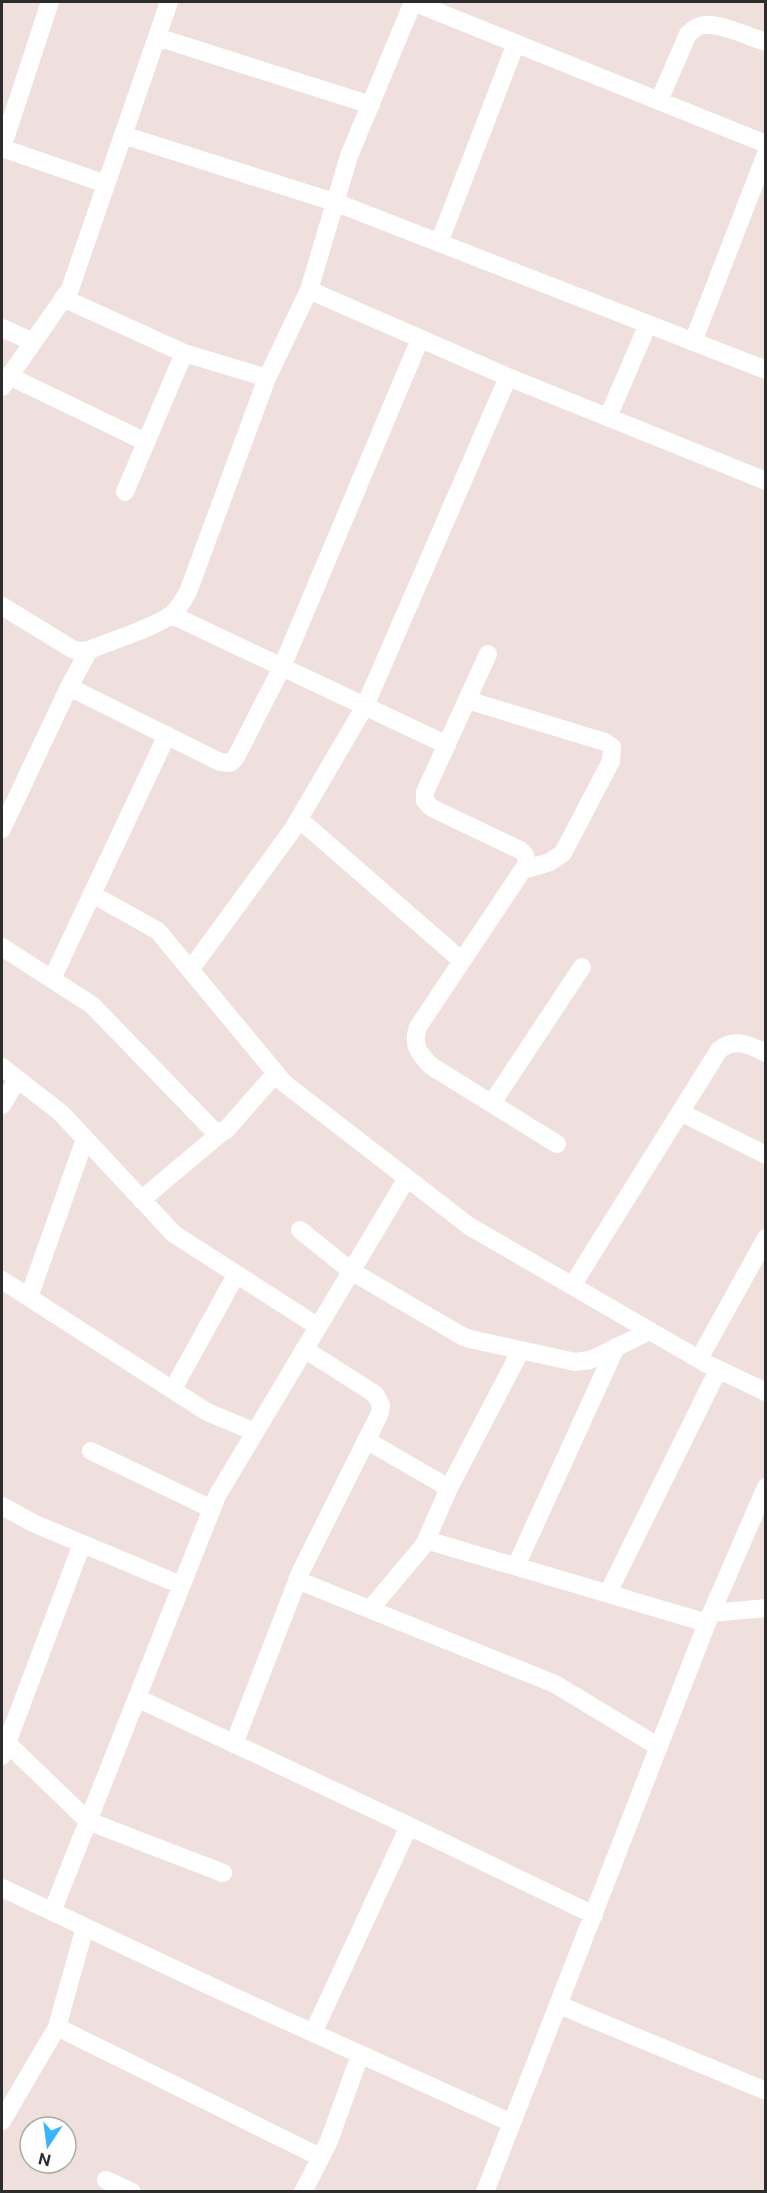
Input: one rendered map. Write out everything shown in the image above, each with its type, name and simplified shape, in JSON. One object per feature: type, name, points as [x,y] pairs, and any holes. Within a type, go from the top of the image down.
[{"type":"street","points":[[50,2],[2,148],[106,184]]},
{"type":"street","points":[[146,442],[5,381],[70,289],[169,2]]},
{"type":"street","points":[[2,606],[72,649],[79,651],[88,650],[172,615],[188,592],[267,378],[309,290],[337,203],[349,156],[413,2],[765,144]]},
{"type":"street","points":[[659,101],[688,34],[694,28],[703,24],[712,25],[765,42]]},
{"type":"street","points":[[157,37],[371,105]]},
{"type":"street","points":[[439,243],[516,43]]},
{"type":"street","points":[[123,135],[337,203],[765,370]]},
{"type":"street","points":[[693,342],[765,154]]},
{"type":"street","points":[[309,290],[508,377],[765,481]]},
{"type":"street","points":[[63,298],[184,353],[267,378]]},
{"type":"street","points":[[608,417],[648,324]]},
{"type":"street","points":[[2,328],[33,342]]},
{"type":"street","points":[[69,687],[220,762],[230,763],[235,759],[282,667],[420,339]]},
{"type":"street","points":[[124,492],[184,353]]},
{"type":"street","points":[[190,970],[299,819],[364,706],[508,377]]},
{"type":"street","points":[[172,615],[447,745]]},
{"type":"street","points":[[2,829],[88,650]]},
{"type":"street","points":[[488,654],[424,792],[425,801],[432,808],[520,850],[527,859],[523,870],[418,1027],[415,1044],[419,1054],[430,1066],[556,1144]]},
{"type":"street","points":[[467,700],[605,742],[612,747],[611,761],[563,853],[550,862],[523,870]]},
{"type":"street","points":[[52,979],[167,735]]},
{"type":"street","points":[[299,819],[462,961]]},
{"type":"street","points":[[92,894],[151,926],[164,938],[274,1074],[469,1226],[718,1370],[765,1392]]},
{"type":"street","points":[[2,947],[92,1005],[213,1130],[222,1132]]},
{"type":"street","points":[[492,1103],[582,967]]},
{"type":"street","points":[[572,1286],[719,1050],[726,1044],[737,1042],[750,1045],[765,1053]]},
{"type":"street","points":[[2,1067],[61,1113],[174,1234],[317,1326]]},
{"type":"street","points":[[141,1200],[222,1132],[274,1074]]},
{"type":"street","points":[[2,1105],[17,1080]]},
{"type":"street","points":[[680,1112],[765,1155]]},
{"type":"street","points":[[29,1297],[85,1139]]},
{"type":"street","points":[[52,1912],[217,1496],[407,1178]]},
{"type":"street","points":[[300,1230],[351,1271],[462,1336],[575,1362],[590,1360],[650,1331]]},
{"type":"street","points":[[699,1359],[765,1238]]},
{"type":"street","points":[[173,1389],[236,1275]]},
{"type":"street","points":[[2,1280],[207,1412],[255,1432]]},
{"type":"street","points":[[516,1566],[616,1347]]},
{"type":"street","points":[[234,1744],[297,1580],[380,1413],[381,1405],[375,1394],[304,1349]]},
{"type":"street","points":[[371,1608],[426,1540],[449,1488],[521,1350]]},
{"type":"street","points":[[608,1593],[718,1370]]},
{"type":"street","points":[[366,1440],[449,1488]]},
{"type":"street","points":[[91,1451],[212,1509]]},
{"type":"street","points":[[485,2192],[709,1618],[765,1486]]},
{"type":"street","points":[[2,1506],[35,1524],[181,1585]]},
{"type":"street","points":[[426,1540],[608,1593],[709,1618],[765,1608]]},
{"type":"street","points":[[82,1544],[4,1749],[88,1821],[223,1873]]},
{"type":"street","points":[[297,1580],[555,1684],[659,1748]]},
{"type":"street","points":[[137,1698],[594,1915]]},
{"type":"street","points":[[313,2033],[409,1826]]},
{"type":"street","points":[[2,1888],[360,2055],[512,2123]]},
{"type":"street","points":[[2,2121],[57,2027],[85,1927]]},
{"type":"street","points":[[559,2005],[765,2091]]},
{"type":"street","points":[[57,2027],[320,2157]]},
{"type":"street","points":[[303,2192],[333,2131],[360,2055]]},
{"type":"street","points":[[106,2180],[132,2192]]}]
